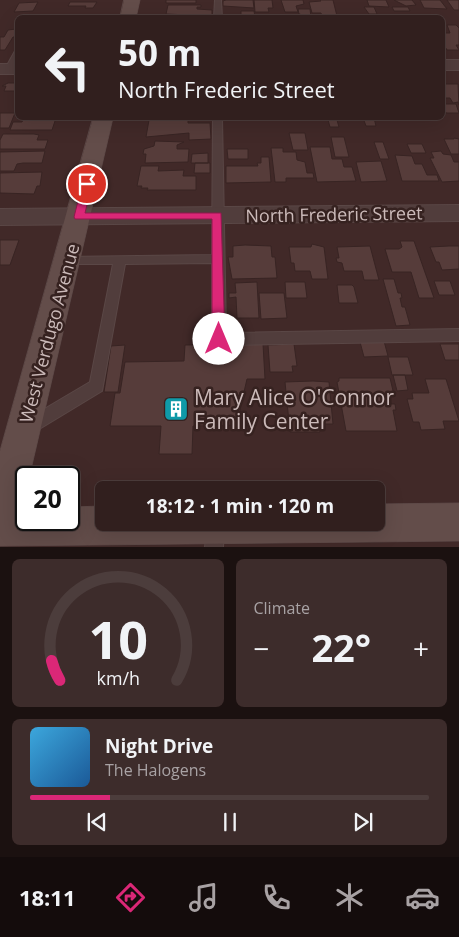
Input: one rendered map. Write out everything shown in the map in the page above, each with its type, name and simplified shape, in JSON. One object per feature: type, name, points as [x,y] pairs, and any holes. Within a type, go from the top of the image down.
[{"type":"main road","points":[[129,15],[132,0]]},
{"type":"main road","name":"West Verdugo Avenue","points":[[0,519],[103,120]]},
{"type":"main road","points":[[0,527],[215,536],[459,522]]},
{"type":"street","points":[[445,65],[459,65]]},
{"type":"street","name":"North Frederic Street","points":[[0,217],[459,212]]},
{"type":"lane","points":[[218,0],[218,15]]},
{"type":"lane","points":[[217,120],[219,339],[459,335]]},
{"type":"lane","points":[[68,260],[218,259]]},
{"type":"lane","points":[[23,430],[97,386],[120,260]]},
{"type":"building","points":[[166,0],[196,0],[196,3],[166,3]]},
{"type":"building","points":[[253,0],[254,8],[223,6],[223,1]]},
{"type":"building","points":[[254,0],[272,0],[273,8],[268,8],[269,12],[255,12]]},
{"type":"building","points":[[281,0],[303,0],[304,4],[296,6],[298,12],[285,12]]},
{"type":"building","points":[[333,0],[337,15],[312,13],[309,2]]},
{"type":"building","points":[[367,0],[386,0],[389,7],[369,6]]},
{"type":"building","points":[[394,0],[412,0],[416,5],[406,6]]},
{"type":"building","points":[[420,0],[440,0],[447,9],[424,8]]},
{"type":"building","points":[[447,0],[459,0],[459,10],[454,10]]},
{"type":"building","points":[[38,2],[33,11],[14,12],[19,3]]},
{"type":"building","points":[[70,2],[97,2],[93,8],[85,8],[86,6],[68,6]]},
{"type":"building","points":[[168,5],[201,5],[197,9],[212,10],[212,15],[166,14]]},
{"type":"building","points":[[364,7],[374,7],[377,14],[369,14]]},
{"type":"building","points":[[392,7],[408,7],[410,11],[394,11]]},
{"type":"building","points":[[298,9],[310,9],[311,15],[299,14]]},
{"type":"building","points":[[241,11],[254,11],[255,15],[241,15]]},
{"type":"building","points":[[447,25],[456,25],[459,28],[459,45],[456,45],[459,50],[447,50],[445,47],[445,33],[450,33]]},
{"type":"building","points":[[15,29],[15,37],[13,37],[5,50],[0,50],[0,37],[4,37],[8,30]]},
{"type":"building","points":[[8,83],[15,83],[15,91],[4,91],[6,86],[2,86]]},
{"type":"building","points":[[445,84],[458,84],[459,105],[458,102],[453,103],[450,98],[445,98]]},
{"type":"building","points":[[445,104],[456,104],[459,113],[446,113]]},
{"type":"building","points":[[0,113],[15,113],[9,128],[0,128]]},
{"type":"building","points":[[23,120],[55,121],[52,130],[10,130],[13,122],[22,122]]},
{"type":"building","points":[[149,120],[188,120],[188,123],[210,123],[211,139],[189,140],[189,133],[146,137]]},
{"type":"building","points":[[328,120],[337,120],[339,127],[330,127]]},
{"type":"building","points":[[364,120],[374,120],[376,126],[366,126]]},
{"type":"building","points":[[289,133],[305,133],[308,150],[293,150]]},
{"type":"building","points":[[3,134],[34,134],[39,135],[37,140],[48,140],[45,149],[0,149],[0,140]]},
{"type":"building","points":[[331,137],[344,137],[349,157],[335,157]]},
{"type":"building","points":[[444,139],[459,139],[459,154],[451,154]]},
{"type":"building","points":[[155,141],[184,142],[177,145],[177,149],[189,149],[188,162],[145,163],[146,154],[143,154],[144,149],[154,146]]},
{"type":"building","points":[[374,142],[383,142],[389,159],[380,159]]},
{"type":"building","points":[[407,144],[422,144],[426,153],[411,153]]},
{"type":"building","points":[[310,147],[330,147],[332,159],[342,159],[344,167],[352,167],[356,181],[317,182]]},
{"type":"building","points":[[271,148],[283,148],[283,152],[296,152],[297,160],[305,162],[307,173],[313,173],[314,178],[286,178],[286,182],[275,182]]},
{"type":"building","points":[[227,149],[248,149],[248,159],[228,159]]},
{"type":"building","points":[[45,151],[42,163],[17,164],[14,171],[0,171],[0,152]]},
{"type":"building","points":[[441,151],[443,154],[451,155],[454,162],[459,162],[459,181],[442,182],[430,158],[434,158],[431,152]]},
{"type":"building","points":[[208,153],[208,163],[191,163],[192,154]]},
{"type":"building","points":[[395,155],[412,156],[415,164],[422,164],[427,175],[437,175],[439,181],[402,181]]},
{"type":"building","points":[[261,157],[269,157],[271,182],[226,183],[226,166],[258,166],[257,163],[261,163]]},
{"type":"building","points":[[381,161],[387,181],[361,182],[356,162]]},
{"type":"building","points":[[195,163],[210,163],[210,173],[194,173]]},
{"type":"building","points":[[141,166],[159,166],[158,171],[184,170],[183,176],[196,176],[196,190],[147,190],[148,188],[141,188],[142,186],[137,186]]},
{"type":"building","points":[[42,172],[40,186],[37,186],[34,194],[0,193],[0,173]]},
{"type":"building","points":[[0,240],[19,240],[10,265],[0,265]]},
{"type":"building","points":[[400,241],[414,241],[434,298],[419,298],[411,272],[392,272],[385,249],[399,249],[402,247]]},
{"type":"building","points":[[312,244],[324,247],[328,279],[312,279],[310,271],[295,271],[294,263],[291,263],[289,247],[311,247]]},
{"type":"building","points":[[233,246],[271,246],[272,257],[275,257],[277,278],[232,279],[228,257],[233,257]]},
{"type":"building","points":[[370,246],[379,280],[364,280],[362,271],[344,271],[342,263],[337,262],[336,258],[339,258],[337,247]]},
{"type":"building","points":[[459,246],[459,269],[442,270],[439,262],[436,262],[430,247]]},
{"type":"building","points":[[383,279],[394,279],[398,293],[401,293],[402,307],[405,307],[410,325],[396,326]]},
{"type":"building","points":[[434,281],[450,281],[455,295],[439,295]]},
{"type":"building","points":[[257,282],[259,318],[237,318],[236,297],[229,298],[229,293],[236,293],[235,283]]},
{"type":"building","points":[[285,282],[305,282],[307,298],[286,298]]},
{"type":"building","points":[[337,285],[352,285],[358,303],[339,303]]},
{"type":"building","points":[[259,293],[284,293],[287,318],[261,319]]},
{"type":"building","points":[[384,341],[388,356],[364,357],[360,342]]},
{"type":"building","name":"Mary Alice O'Connor Family Center","points":[[263,344],[265,379],[247,379],[244,392],[240,392],[241,425],[193,426],[192,454],[159,454],[161,426],[110,426],[115,393],[120,393],[125,362],[184,361],[185,345]]},
{"type":"building","points":[[294,344],[297,366],[292,366],[293,372],[270,372],[268,345]]},
{"type":"building","points":[[440,344],[459,344],[459,360],[445,360]]},
{"type":"building","points":[[125,345],[118,392],[104,392],[111,346]]},
{"type":"building","points":[[388,357],[408,357],[413,375],[392,375]]},
{"type":"building","points":[[393,375],[405,375],[408,390],[397,391]]},
{"type":"building","points":[[339,378],[390,378],[394,395],[389,395],[391,404],[395,404],[396,410],[393,410],[397,431],[346,431],[337,382]]},
{"type":"building","points":[[425,379],[446,379],[459,421],[443,421],[445,429],[421,430],[419,422],[413,422],[407,399],[413,399],[412,393],[429,393]]},
{"type":"building","points":[[285,382],[329,382],[333,424],[319,424],[320,432],[290,432]]},
{"type":"place","name":"Mary Alice O'Connor Family Center","points":[[176,409]]},
{"type":"route","points":[[87,184],[79,217],[217,215],[219,339]]}]
